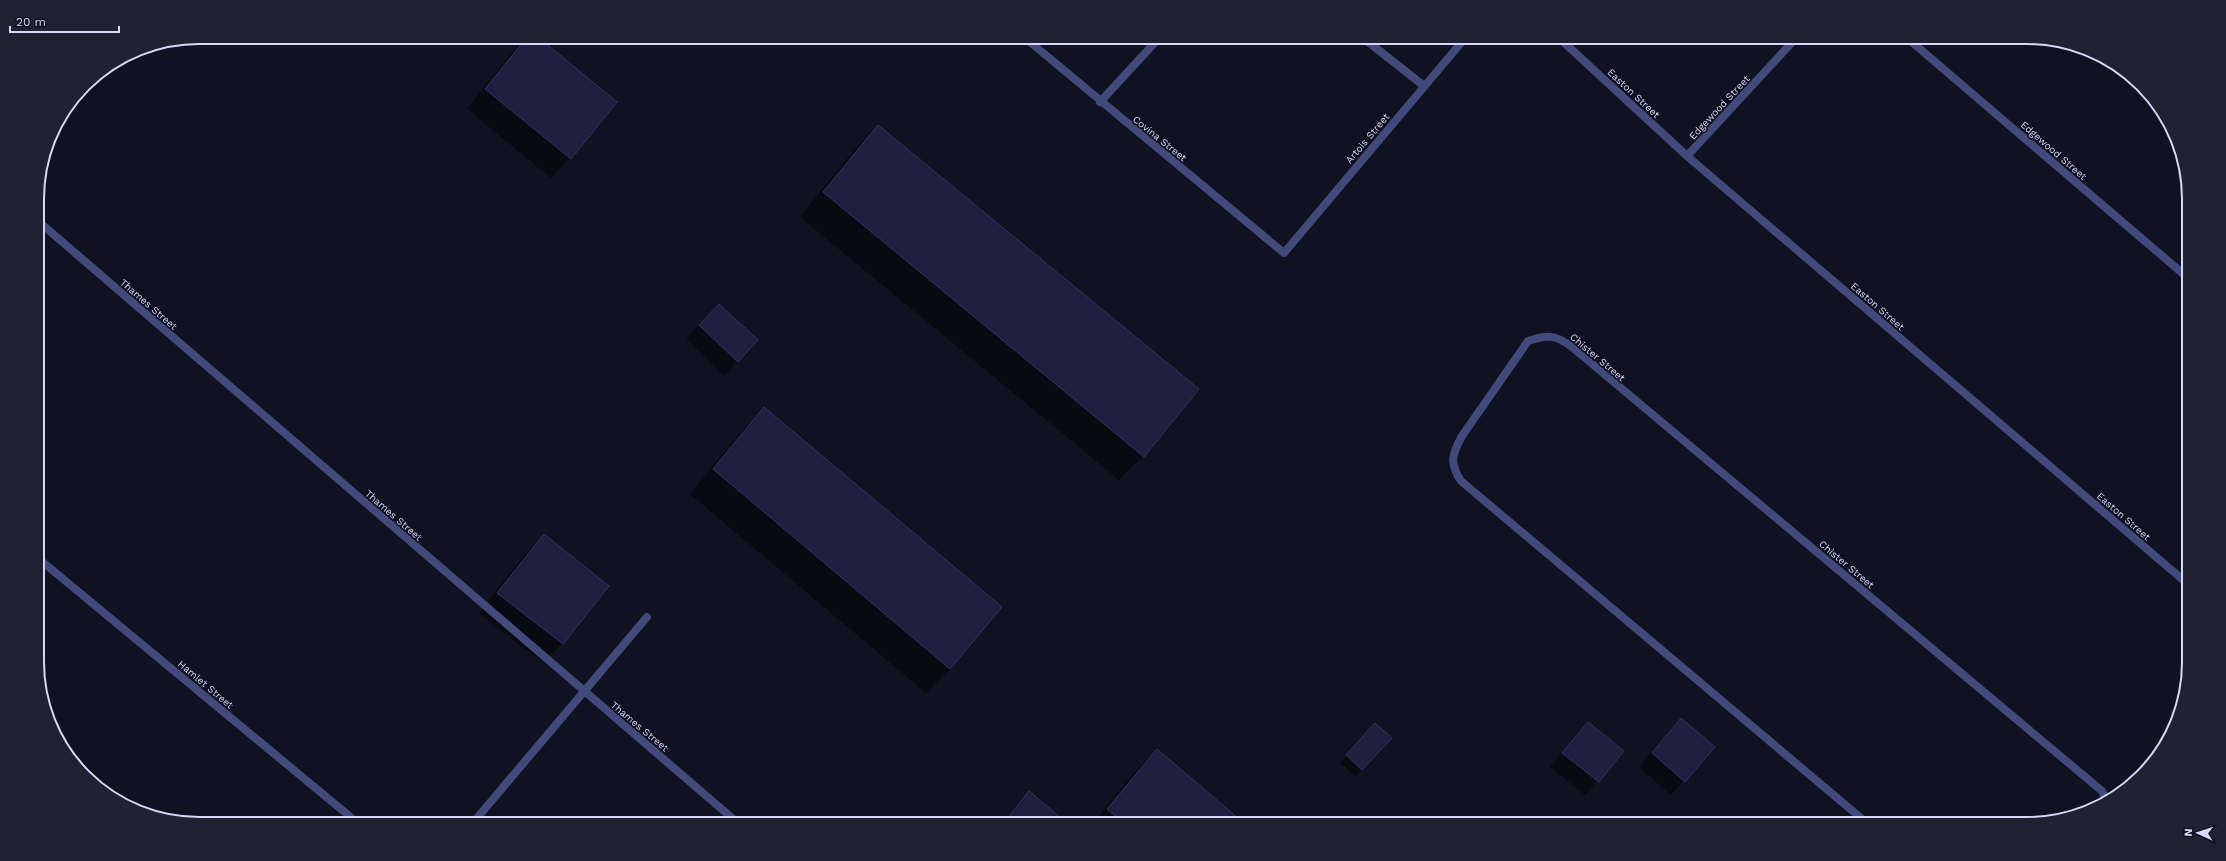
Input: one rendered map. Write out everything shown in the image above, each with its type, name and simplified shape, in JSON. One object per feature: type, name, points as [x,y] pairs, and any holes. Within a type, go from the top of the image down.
[{"type":"street","name":"Covina Street","points":[[1032,44],[1100,102],[1284,253]]},
{"type":"street","points":[[1100,102],[1154,44]]},
{"type":"street","points":[[1371,44],[1424,86]]},
{"type":"street","name":"Artois Street","points":[[1284,253],[1460,44]]},
{"type":"street","name":"Easton Street","points":[[1566,44],[1687,156],[2182,579]]},
{"type":"street","name":"Edgewood Street","points":[[1687,156],[1791,44]]},
{"type":"street","name":"Edgewood Street","points":[[1914,44],[2182,273]]},
{"type":"street","name":"Thames Street","points":[[44,226],[731,817]]},
{"type":"street","name":"Chister Street","points":[[1860,817],[1461,481],[1454,470],[1453,452],[1462,436],[1528,341],[1545,336],[1561,339],[1572,347],[2102,791],[2105,796]]},
{"type":"street","name":"Hamlet Street","points":[[44,563],[351,817]]},
{"type":"street","points":[[478,817],[647,617]]},
{"type":"building","points":[[521,44],[547,44],[617,102],[571,159],[485,89]]},
{"type":"building","points":[[878,125],[1199,389],[1144,457],[823,192]]},
{"type":"building","points":[[719,304],[758,340],[738,362],[699,325]]},
{"type":"building","points":[[764,407],[1002,607],[950,669],[713,469]]},
{"type":"building","points":[[544,534],[609,586],[563,644],[497,593]]},
{"type":"building","points":[[1681,718],[1715,747],[1685,782],[1652,753]]},
{"type":"building","points":[[1588,722],[1624,751],[1599,782],[1562,753]]},
{"type":"building","points":[[1375,723],[1392,738],[1362,770],[1346,755]]},
{"type":"building","points":[[1157,749],[1237,817],[1116,817],[1107,809]]},
{"type":"building","points":[[1029,791],[1060,817],[1009,817]]}]
